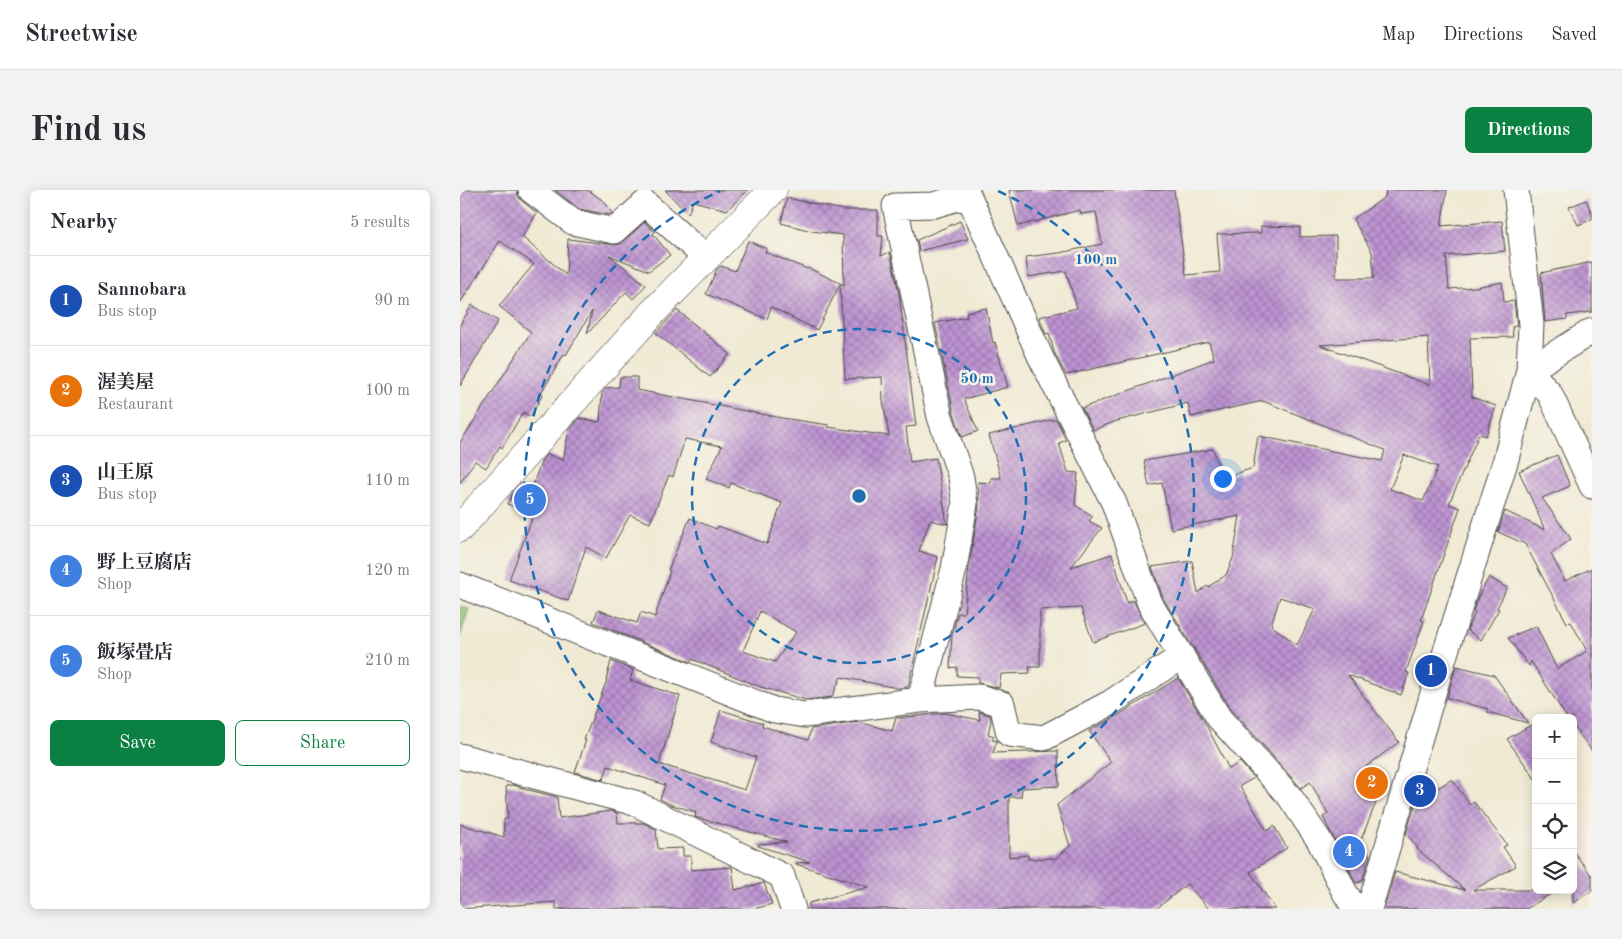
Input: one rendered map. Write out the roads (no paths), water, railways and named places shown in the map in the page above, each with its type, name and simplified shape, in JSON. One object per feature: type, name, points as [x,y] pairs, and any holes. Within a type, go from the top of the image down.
[{"type":"street","points":[[531,190],[573,222],[614,231],[645,203],[706,258]]},
{"type":"street","points":[[460,528],[649,318],[773,190]]},
{"type":"street","points":[[1368,909],[1506,459],[1529,370],[1531,324],[1516,190]]},
{"type":"street","points":[[920,700],[954,569],[965,504],[961,477],[940,418],[895,206],[934,205],[967,193],[1041,358],[1114,503],[1150,604],[1219,718],[1290,798],[1319,840],[1355,909]]},
{"type":"street","points":[[1529,370],[1592,331]]},
{"type":"street","points":[[1529,370],[1550,394],[1592,486]]},
{"type":"street","points":[[460,585],[774,710],[805,715],[920,700],[979,697],[1002,704],[1009,734],[1044,738],[1110,703],[1182,656]]},
{"type":"street","points":[[460,756],[635,803],[782,876],[793,909]]},
{"type":"place","name":"飯塚畳店","points":[[530,500]]},
{"type":"place","name":"Sannobara","points":[[1431,671]]},
{"type":"place","name":"渥美屋","points":[[1372,783]]},
{"type":"place","name":"山王原","points":[[1420,791]]},
{"type":"place","name":"野上豆腐店","points":[[1349,852]]}]
